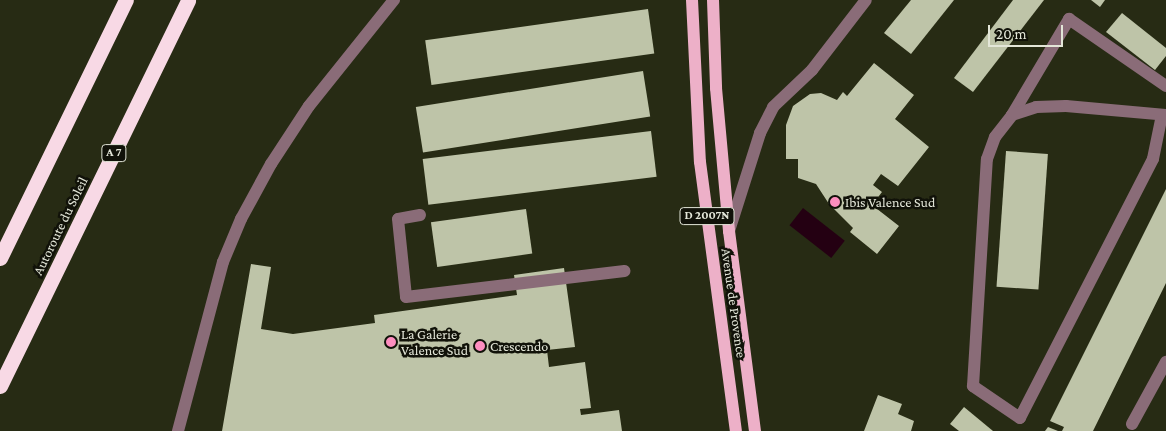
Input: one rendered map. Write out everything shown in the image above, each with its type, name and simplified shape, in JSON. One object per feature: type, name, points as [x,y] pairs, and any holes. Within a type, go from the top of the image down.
[{"type":"highway","points":[[0,258],[126,0]]},
{"type":"highway","name":"Autoroute du Soleil","points":[[0,386],[188,0]]},
{"type":"main road","name":"Avenue de Provence","points":[[692,0],[700,162],[736,431]]},
{"type":"main road","name":"Avenue de Provence","points":[[713,0],[716,88],[729,231],[755,431]]},
{"type":"lane","points":[[178,431],[223,262],[241,219],[270,164],[309,106],[394,0]]},
{"type":"lane","points":[[729,231],[760,133],[774,107],[812,70],[866,0]]},
{"type":"lane","points":[[1012,116],[1036,107],[1066,106],[1164,115],[1153,159],[1020,418],[973,386],[987,159],[995,137],[1012,116],[1069,19],[1166,86]]},
{"type":"lane","points":[[420,215],[398,218],[406,297],[624,271]]},
{"type":"lane","points":[[1132,424],[1166,362]]},
{"type":"shaded area","points":[[803,208],[845,241],[831,258],[789,225]]},
{"type":"building","points":[[911,0],[954,0],[911,54],[884,33]]},
{"type":"building","points":[[1013,0],[1044,0],[973,92],[954,78]]},
{"type":"building","points":[[1091,0],[1105,0],[1100,7]]},
{"type":"building","points":[[648,9],[654,54],[431,85],[425,40]]},
{"type":"building","points":[[1122,13],[1166,48],[1166,56],[1155,70],[1106,32]]},
{"type":"building","points":[[874,63],[914,95],[895,119],[929,147],[898,186],[881,174],[873,185],[882,192],[872,205],[899,226],[877,254],[850,232],[853,228],[829,204],[816,184],[798,178],[798,159],[786,159],[786,125],[793,106],[810,94],[821,93],[837,100],[843,92],[847,96]]},
{"type":"building","points":[[643,71],[650,116],[423,152],[416,107]]},
{"type":"building","points":[[651,131],[657,177],[428,205],[423,159]]},
{"type":"building","points":[[1006,151],[1048,154],[1038,290],[997,287]]},
{"type":"building","points":[[1166,189],[1166,283],[1093,431],[1062,431],[1064,427],[1050,421]]},
{"type":"building","points":[[526,209],[532,254],[437,267],[431,222]]},
{"type":"building","name":"La Galerie Valence Sud","points":[[251,264],[271,267],[261,329],[293,334],[375,323],[374,315],[517,295],[514,275],[564,268],[575,347],[547,350],[549,367],[585,362],[591,408],[580,409],[581,415],[619,410],[622,431],[222,431]]},
{"type":"building","points":[[878,395],[902,404],[898,414],[914,421],[911,431],[864,431]]},
{"type":"building","points":[[964,407],[993,431],[959,431],[950,424]]},
{"type":"building","points":[[1048,427],[1058,431],[1045,431]]},
{"type":"place","name":"Ibis Valence Sud","points":[[835,202]]},
{"type":"place","name":"La Galerie Valence Sud","points":[[391,342]]},
{"type":"place","name":"Crescendo","points":[[480,346]]}]
